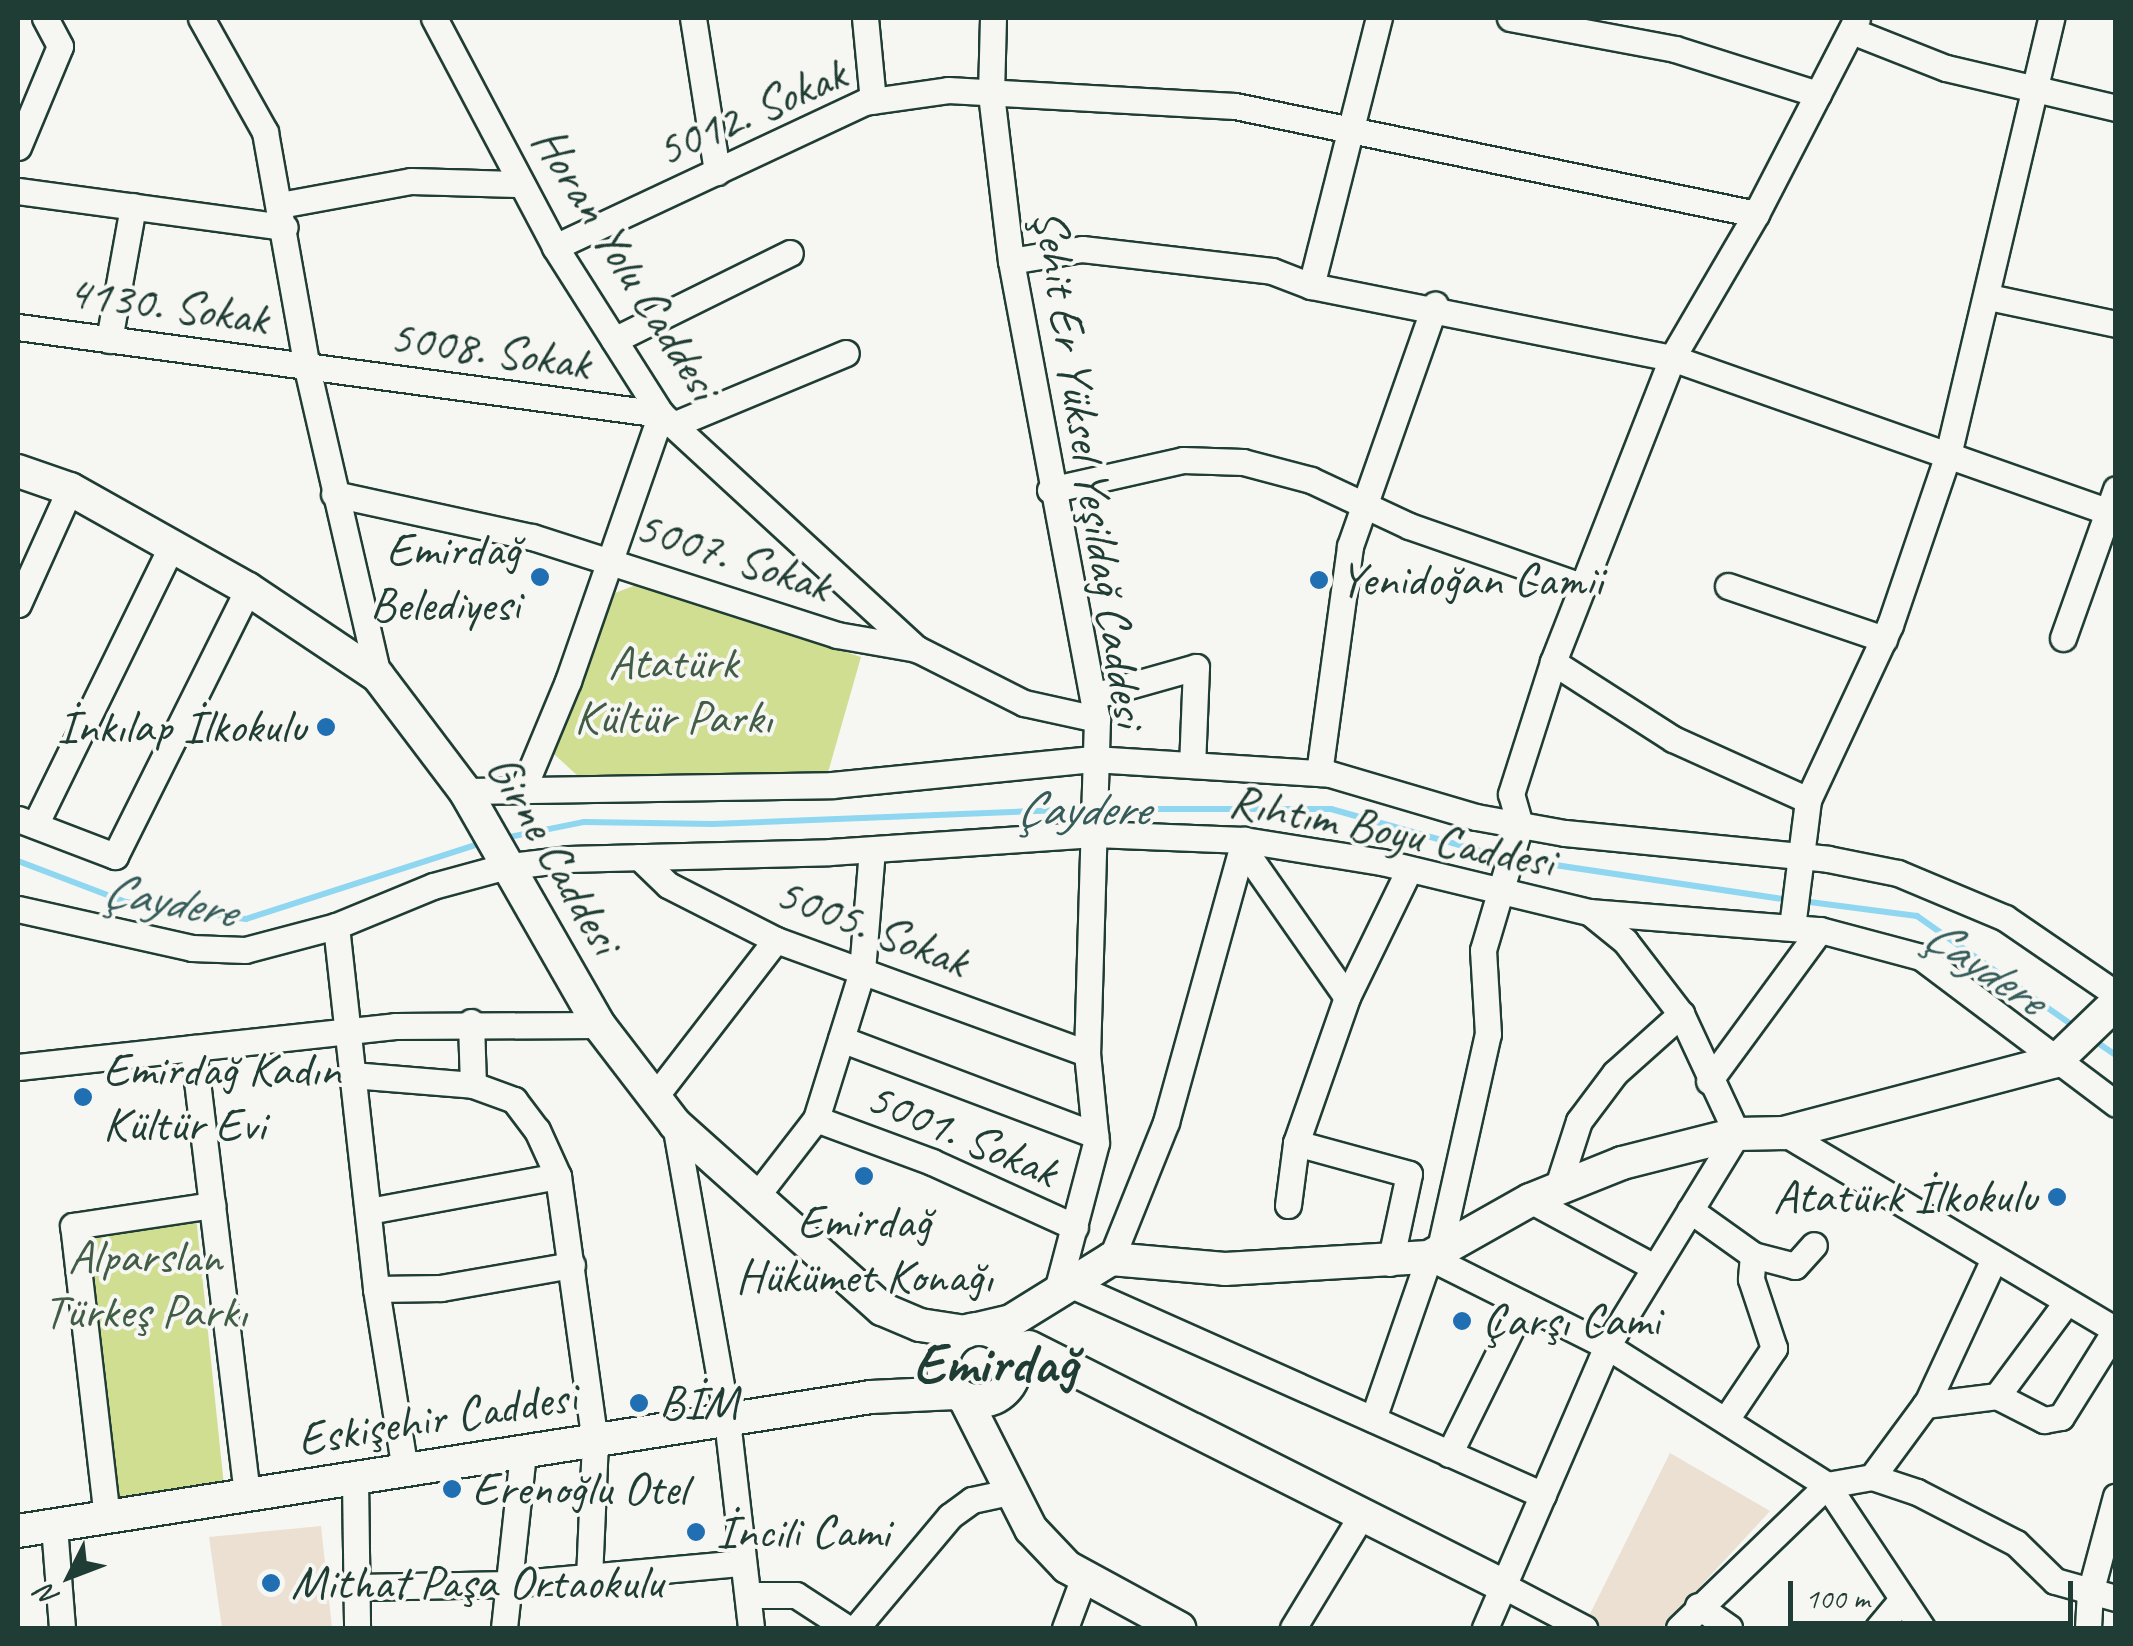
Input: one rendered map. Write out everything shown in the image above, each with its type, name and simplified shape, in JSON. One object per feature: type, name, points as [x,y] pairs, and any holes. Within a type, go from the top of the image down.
[{"type":"main road","name":"Girne Caddesi","points":[[18,471],[70,489],[248,589],[378,676],[470,798],[504,867],[599,1025],[675,1124],[882,1308],[920,1325],[963,1337]]},
{"type":"main road","points":[[1111,1259],[1225,1269],[1390,1263],[1434,1252],[1544,1195],[1622,1163],[1737,1134],[1784,1133],[2063,1054],[2113,1003]]},
{"type":"main road","name":"Eskişehir Caddesi","points":[[871,1397],[963,1337],[1011,1321],[1063,1285],[1111,1259]]},
{"type":"main road","points":[[960,1396],[987,1401],[1009,1385],[1063,1285]]},
{"type":"main road","points":[[1009,1492],[1002,1440],[1011,1348],[997,1334],[963,1337],[944,1373],[960,1396],[1009,1492],[1031,1530],[1084,1577],[1180,1628]]},
{"type":"main road","points":[[1029,1347],[1502,1584]]},
{"type":"main road","name":"Eskişehir Caddesi","points":[[18,1531],[871,1397],[960,1396]]},
{"type":"street","points":[[18,148],[60,46],[45,18]]},
{"type":"street","points":[[201,18],[265,132],[307,368],[378,676]]},
{"type":"street","points":[[693,18],[717,172]]},
{"type":"street","points":[[865,18],[873,101]]},
{"type":"street","name":"Şehit Er Yüksel Yeşildağ Caddesi","points":[[993,18],[991,94],[1011,261],[1050,490],[1095,708],[1087,1052],[1095,1135],[1063,1285]]},
{"type":"street","points":[[1312,286],[1379,18]]},
{"type":"street","points":[[1510,18],[1675,49],[1818,94]]},
{"type":"street","points":[[1792,927],[1806,858],[1808,800],[1884,639],[1948,455],[1989,297],[2050,18]]},
{"type":"street","name":"Horan Yolu Caddesi","points":[[437,19],[519,184],[555,247],[667,420],[916,649]]},
{"type":"street","points":[[1372,1420],[1434,1252],[1488,1034],[1483,950],[1520,824],[1512,794],[1553,662],[1672,358],[1756,214],[1854,24],[2032,92],[2116,108]]},
{"type":"street","name":"5012. Sokak","points":[[555,247],[873,101],[948,90],[1235,106],[1350,126],[1756,214]]},
{"type":"street","points":[[18,191],[133,206],[282,216],[411,181],[519,184]]},
{"type":"street","points":[[109,340],[133,206]]},
{"type":"street","points":[[1011,261],[1082,249],[1272,271],[1312,286],[1434,306],[1672,358],[1948,455],[2113,505],[2063,638]]},
{"type":"street","points":[[614,340],[790,252]]},
{"type":"street","points":[[1989,297],[2116,324]]},
{"type":"street","points":[[1319,773],[1362,504],[1434,306]]},
{"type":"street","name":"4130. Sokak","points":[[18,327],[307,368]]},
{"type":"street","points":[[522,788],[667,420],[846,353]]},
{"type":"street","name":"5008. Sokak","points":[[307,368],[667,420]]},
{"type":"street","points":[[1050,490],[1183,460],[1243,462],[1311,480],[1362,504],[1581,586]]},
{"type":"street","points":[[18,604],[70,489]]},
{"type":"street","name":"5007. Sokak","points":[[334,494],[612,561],[837,635],[916,649],[1024,703],[1095,708]]},
{"type":"street","points":[[172,547],[26,822],[115,856],[248,589]]},
{"type":"street","points":[[1728,586],[1884,639]]},
{"type":"street","points":[[1553,662],[1673,739],[1808,800]]},
{"type":"street","points":[[1095,708],[1196,667],[1192,764]]},
{"type":"street","name":"Rıhtım Boyu Caddesi","points":[[470,798],[522,788],[832,785],[1093,759],[1319,773],[1520,824],[1806,858],[1898,873],[2005,918],[2113,1003]]},
{"type":"street","name":"Rıhtım Boyu Caddesi","points":[[18,909],[192,948],[245,950],[336,926],[433,886],[504,867],[639,857],[872,850],[1094,834],[1245,846],[1408,872],[1588,912],[1820,930],[1922,957],[2063,1054],[2116,1104]]},
{"type":"street","points":[[1245,846],[1347,997]]},
{"type":"street","points":[[1111,1259],[1166,1122],[1182,1046],[1245,846]]},
{"type":"street","points":[[758,1194],[816,1120],[862,970],[872,850]]},
{"type":"street","name":"5005. Sokak","points":[[639,857],[668,885],[776,940],[1087,1052]]},
{"type":"street","points":[[1288,1205],[1296,1143],[1347,997],[1408,872]]},
{"type":"street","points":[[1485,1628],[1607,1346],[1737,1134],[1680,1014],[1625,941],[1588,912]]},
{"type":"street","points":[[336,926],[376,1289],[405,1471]]},
{"type":"street","points":[[1709,1081],[1820,930]]},
{"type":"street","points":[[656,1095],[776,940]]},
{"type":"street","points":[[1654,1267],[1544,1195],[1579,1121],[1615,1073],[1680,1014]]},
{"type":"street","points":[[18,1067],[348,1030],[472,1022],[599,1025]]},
{"type":"street","points":[[472,1022],[473,1085]]},
{"type":"street","points":[[841,1039],[1095,1135]]},
{"type":"street","points":[[193,1048],[247,1497]]},
{"type":"street","points":[[352,1074],[473,1085],[514,1100],[558,1176],[595,1441],[589,1577]]},
{"type":"street","name":"5001. Sokak","points":[[816,1120],[932,1162],[1075,1227]]},
{"type":"street","points":[[675,1124],[727,1420],[750,1628]]},
{"type":"street","points":[[1784,1133],[2065,1304],[2115,1330],[2061,1417],[2044,1420],[1997,1396],[1925,1405]]},
{"type":"street","points":[[1296,1143],[1409,1174],[1390,1263]]},
{"type":"street","points":[[369,1211],[558,1176]]},
{"type":"street","points":[[106,1518],[74,1226],[212,1205]]},
{"type":"street","points":[[1690,1210],[1754,1255],[1795,1266],[1814,1245]]},
{"type":"street","points":[[1434,1252],[1523,1304],[1607,1346],[1727,1418],[1827,1485],[1922,1628]]},
{"type":"street","points":[[1727,1418],[1774,1348],[1752,1279],[1754,1255]]},
{"type":"street","points":[[1872,1477],[1925,1405],[1993,1261]]},
{"type":"street","points":[[376,1289],[440,1288],[572,1265]]},
{"type":"street","points":[[1063,1285],[1543,1496]]},
{"type":"street","points":[[1449,1454],[1523,1304]]},
{"type":"street","points":[[1997,1396],[2065,1304]]},
{"type":"street","points":[[504,1628],[523,1453]]},
{"type":"street","points":[[1679,1628],[1827,1485],[1872,1477],[1917,1492],[2016,1543],[2055,1581],[2103,1596]]},
{"type":"street","points":[[355,1479],[357,1628]]},
{"type":"street","points":[[856,1628],[950,1516],[972,1500],[1009,1492]]},
{"type":"street","points":[[2088,1628],[2103,1596],[2116,1496]]},
{"type":"street","points":[[1293,1628],[1363,1513]]},
{"type":"street","points":[[54,1526],[62,1628]]},
{"type":"street","points":[[358,1586],[510,1584],[742,1563]]},
{"type":"street","points":[[1065,1628],[1084,1577]]},
{"type":"street","points":[[1502,1584],[1584,1628]]},
{"type":"street","points":[[748,1595],[796,1595],[846,1628]]},
{"type":"street","points":[[1878,1628],[1902,1600]]},
{"type":"street","points":[[1698,1606],[1729,1628]]},
{"type":"shaded area","points":[[1670,1453],[1770,1511],[1662,1628],[1598,1628],[1588,1618]]},
{"type":"shaded area","name":"Mithat Paşa Ortaokulu","points":[[321,1526],[332,1628],[222,1628],[209,1537]]},
{"type":"green space","name":"Atatürk Kültür Parkı","points":[[636,585],[861,657],[827,776],[580,778],[554,754],[615,593]]},
{"type":"green space","name":"Alparslan Türkeş Parkı","points":[[196,1216],[224,1486],[112,1499],[82,1231]]},
{"type":"waterway","name":"Çaydere","points":[[504,838],[584,822],[713,824],[1089,809]]},
{"type":"waterway","name":"Çaydere","points":[[1102,809],[1331,809],[1502,857]]},
{"type":"waterway","name":"Çaydere","points":[[18,861],[126,902],[246,919],[482,843]]},
{"type":"waterway","name":"Çaydere","points":[[1515,859],[1789,900]]},
{"type":"waterway","name":"Çaydere","points":[[1802,901],[1917,916],[2078,1029]]},
{"type":"waterway","name":"Çaydere","points":[[2092,1039],[2116,1055]]},
{"type":"place","name":"Emirdağ Belediyesi","points":[[540,577]]},
{"type":"place","name":"Yenidoğan Camii","points":[[1319,580]]},
{"type":"place","name":"İnkılap İlkokulu","points":[[326,727]]},
{"type":"place","name":"Emirdağ Kadın Kültür Evi","points":[[83,1097]]},
{"type":"place","name":"Emirdağ Hükümet Konağı","points":[[864,1176]]},
{"type":"place","name":"Atatürk İlkokulu","points":[[2057,1197]]},
{"type":"place","name":"Çarşı Cami","points":[[1462,1321]]},
{"type":"place","name":"BİM","points":[[639,1403]]},
{"type":"place","name":"Erenoğlu Otel","points":[[452,1489]]},
{"type":"place","name":"İncili Cami","points":[[696,1532]]},
{"type":"place","name":"Mithat Paşa Ortaokulu","points":[[271,1583]]},
{"type":"district","name":"Emirdağ","points":[[995,1363]]}]
